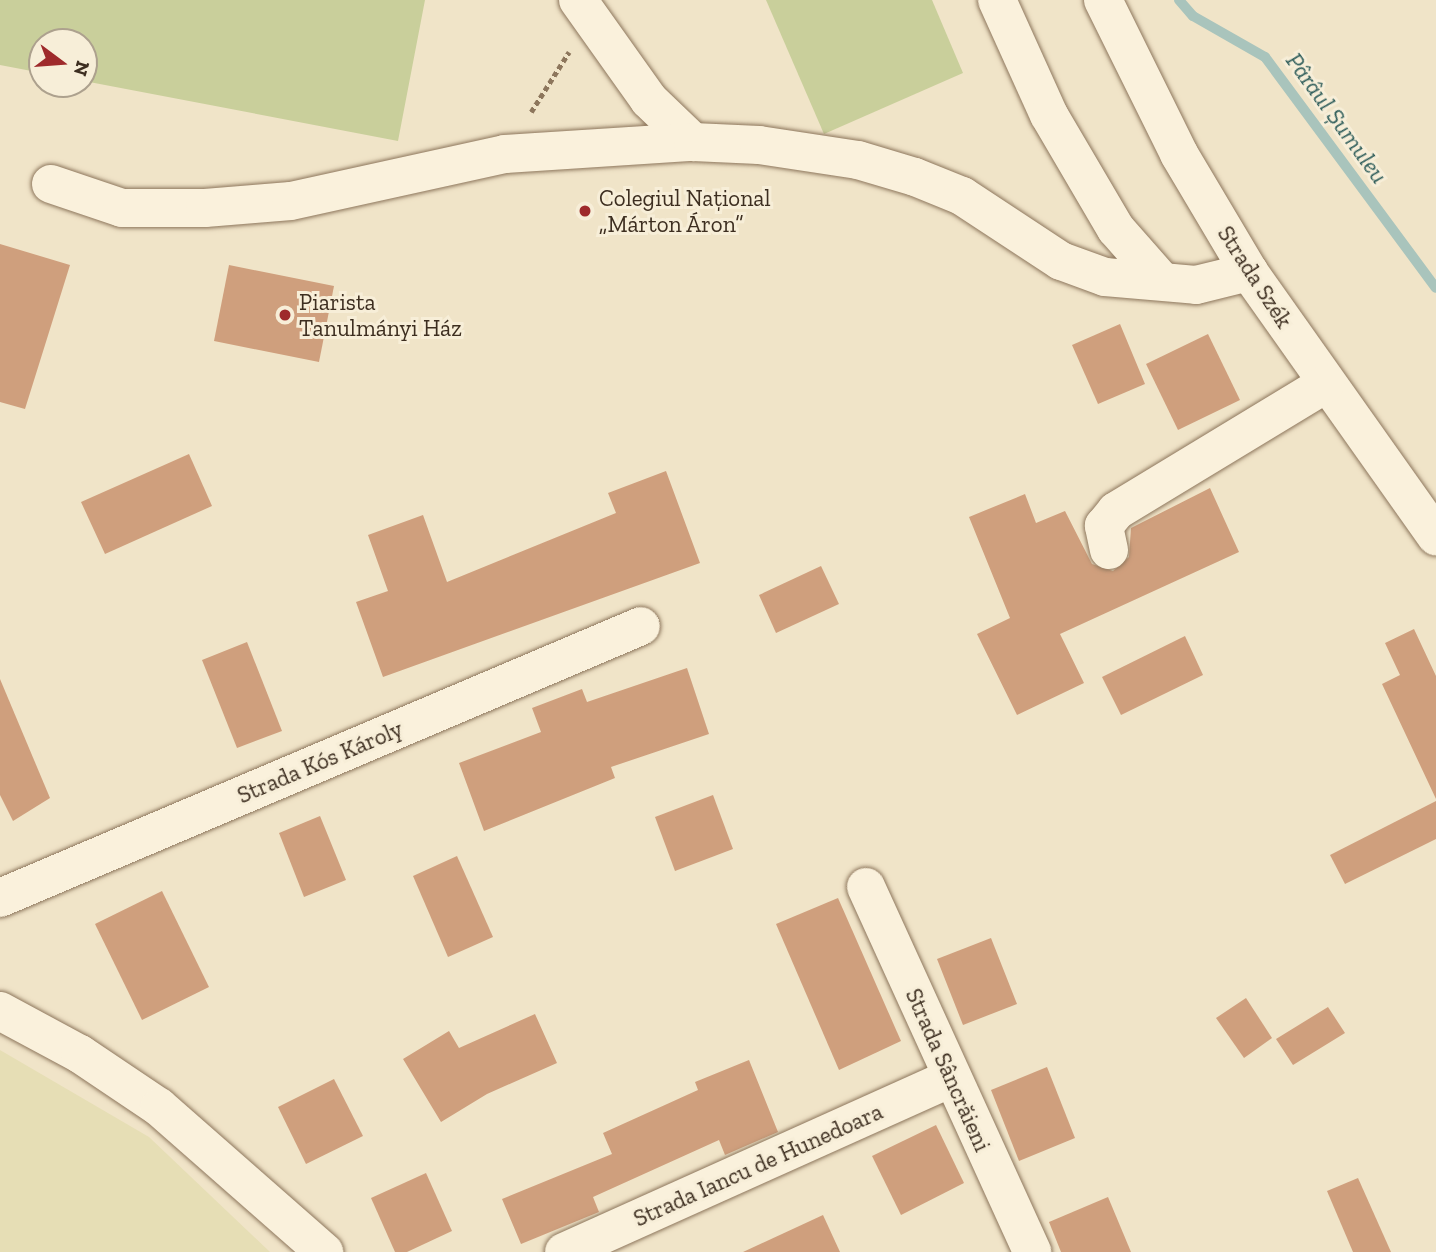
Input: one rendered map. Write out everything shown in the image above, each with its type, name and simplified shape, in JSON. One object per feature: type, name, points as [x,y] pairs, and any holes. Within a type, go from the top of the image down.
[{"type":"street","points":[[997,0],[1049,115],[1116,229],[1160,279]]},
{"type":"street","name":"Strada Szék","points":[[1104,0],[1179,155],[1249,272],[1436,536]]},
{"type":"street","points":[[584,9],[649,100],[693,142]]},
{"type":"street","points":[[51,184],[122,208],[205,208],[291,201],[505,154],[693,142],[759,145],[858,160],[915,177],[962,196],[1061,261],[1105,277],[1160,279],[1196,285],[1249,272]]},
{"type":"street","points":[[1109,550],[1104,526],[1116,511],[1326,384]]},
{"type":"street","name":"Strada Kós Károly","points":[[0,898],[641,626]]},
{"type":"street","name":"Strada Sâncrăieni","points":[[866,887],[1032,1252]]},
{"type":"street","points":[[0,1012],[79,1054],[159,1107],[324,1252]]},
{"type":"street","name":"Strada Iancu de Hunedoara","points":[[564,1252],[951,1078]]},
{"type":"path","points":[[505,154],[584,9]]},
{"type":"shaded area","points":[[0,1050],[149,1137],[270,1252],[0,1252]]},
{"type":"green space","points":[[0,0],[425,0],[398,141],[98,84],[98,28],[28,28],[28,70],[0,65]]},
{"type":"green space","points":[[766,0],[932,0],[963,73],[824,134]]},
{"type":"building","points":[[0,244],[70,265],[25,409],[0,402]]},
{"type":"building","points":[[229,265],[334,286],[319,362],[214,341]]},
{"type":"building","points":[[1120,324],[1145,384],[1098,404],[1072,345]]},
{"type":"building","points":[[1208,334],[1240,400],[1178,430],[1146,364]]},
{"type":"building","points":[[189,454],[212,506],[105,554],[81,502]]},
{"type":"building","points":[[666,471],[700,563],[383,677],[356,602],[388,591],[368,535],[423,515],[447,582],[616,513],[608,493]]},
{"type":"building","points":[[1210,488],[1239,552],[1060,634],[1084,683],[1017,715],[977,634],[1010,618],[969,517],[1025,494],[1036,523],[1065,511],[1092,564],[1113,571],[1129,557],[1131,528]]},
{"type":"building","points":[[821,566],[839,604],[776,633],[759,595]]},
{"type":"building","points":[[1414,629],[1436,676],[1436,799],[1382,684],[1400,675],[1385,643]]},
{"type":"building","points":[[1185,636],[1203,675],[1121,715],[1102,677]]},
{"type":"building","points":[[247,642],[282,731],[237,748],[202,660]]},
{"type":"building","points":[[687,668],[709,734],[611,767],[615,778],[484,831],[459,763],[541,732],[532,708],[582,689],[587,702]]},
{"type":"building","points":[[0,679],[50,798],[13,821],[0,795]]},
{"type":"building","points":[[713,795],[733,849],[675,871],[655,817]]},
{"type":"building","points":[[1436,801],[1436,839],[1345,884],[1330,855]]},
{"type":"building","points":[[320,816],[346,880],[304,897],[279,833]]},
{"type":"building","points":[[457,856],[493,937],[448,957],[413,876]]},
{"type":"building","points":[[162,891],[209,987],[142,1020],[95,924]]},
{"type":"building","points":[[838,898],[901,1041],[839,1070],[776,924]]},
{"type":"building","points":[[991,938],[1017,1004],[963,1025],[937,959]]},
{"type":"building","points":[[1246,998],[1272,1038],[1244,1058],[1216,1018]]},
{"type":"building","points":[[1328,1007],[1345,1033],[1293,1065],[1276,1039]]},
{"type":"building","points":[[535,1014],[557,1063],[487,1094],[441,1122],[403,1059],[449,1031],[459,1048]]},
{"type":"building","points":[[749,1060],[778,1132],[725,1155],[719,1140],[593,1197],[599,1212],[521,1244],[502,1199],[612,1154],[603,1133],[698,1090],[695,1082]]},
{"type":"building","points":[[1047,1067],[1075,1138],[1019,1161],[991,1090]]},
{"type":"building","points":[[334,1079],[363,1136],[306,1164],[278,1107]]},
{"type":"building","points":[[936,1125],[964,1183],[901,1215],[872,1156]]},
{"type":"building","points":[[426,1173],[452,1231],[407,1252],[395,1252],[371,1198]]},
{"type":"building","points":[[1358,1178],[1391,1252],[1353,1252],[1327,1191]]},
{"type":"building","points":[[1108,1197],[1131,1252],[1061,1252],[1049,1222]]},
{"type":"building","points":[[823,1215],[840,1252],[743,1252]]},
{"type":"waterway","name":"Pârâul Șumuleu","points":[[1179,0],[1193,16],[1265,57],[1436,288]]},
{"type":"place","name":"Colegiul Național „Márton Áron”","points":[[585,211]]},
{"type":"place","name":"Piarista Tanulmányi Ház","points":[[285,315]]}]
